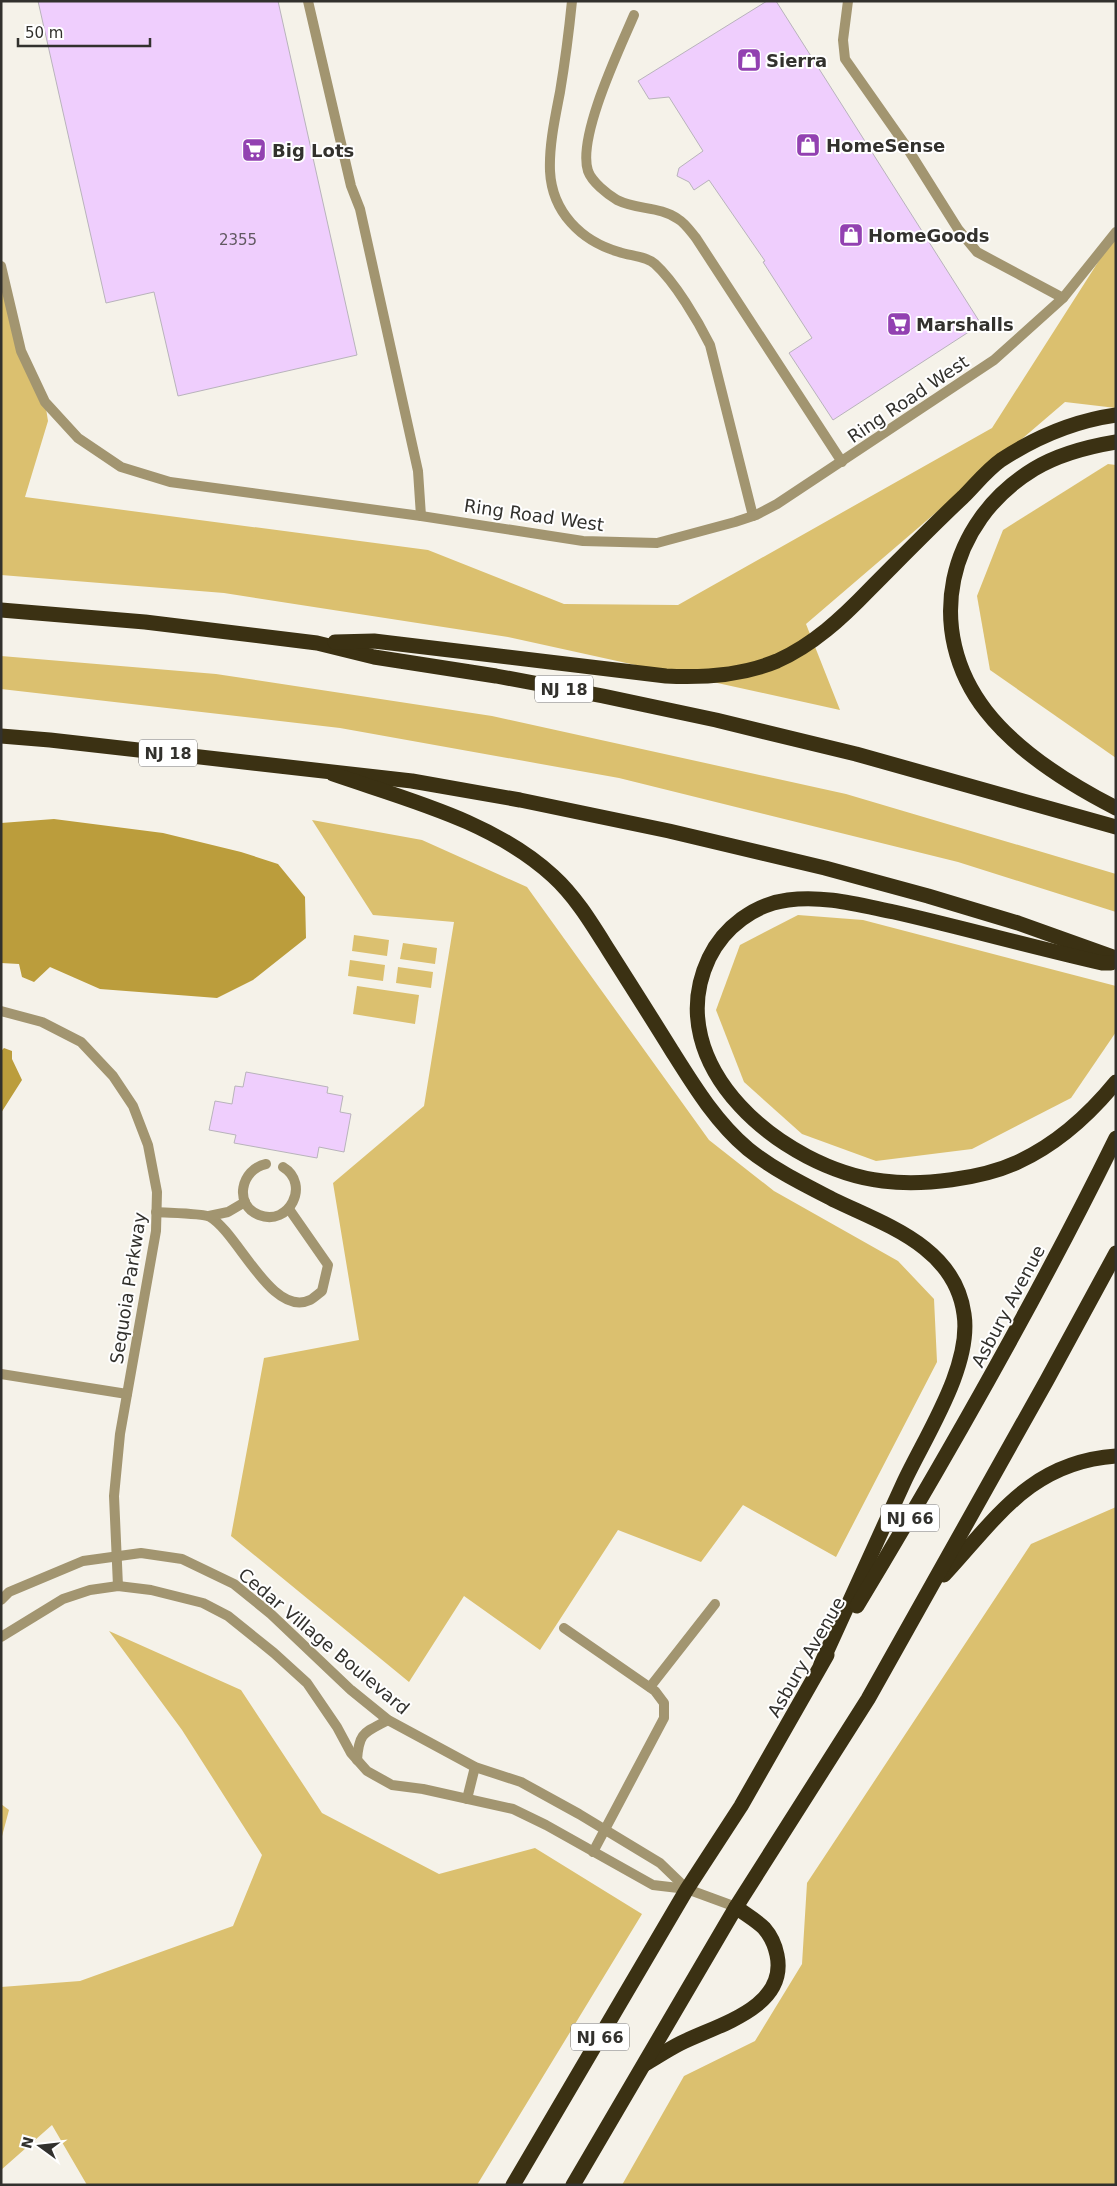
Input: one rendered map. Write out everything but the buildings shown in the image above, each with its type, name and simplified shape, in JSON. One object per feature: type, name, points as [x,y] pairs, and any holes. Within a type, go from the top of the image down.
[{"type":"highway","points":[[317,643],[374,641],[666,676],[718,676],[750,670],[776,662],[815,639],[848,611],[999,461],[1036,438],[1092,419],[1116,415]]},
{"type":"highway","points":[[1116,442],[1082,448],[1058,457],[1033,470],[993,502],[969,536],[958,560],[952,586],[950,623],[957,654],[970,687],[986,712],[1028,752],[1050,769],[1077,788],[1116,808]]},
{"type":"highway","name":"NJ 18","points":[[1,610],[145,622],[317,643],[374,657],[505,678],[716,720],[856,754],[1116,827]]},
{"type":"highway","name":"NJ 18","points":[[1,736],[234,761],[333,774],[412,781],[520,800],[669,831],[825,868],[1018,923],[1116,958]]},
{"type":"highway","points":[[333,774],[481,828],[522,852],[541,866],[555,878],[583,910],[700,1096],[732,1134],[754,1154],[788,1175],[908,1234],[928,1250],[945,1268],[954,1284],[964,1313],[965,1331],[960,1361],[822,1664]]},
{"type":"highway","points":[[1116,963],[1102,963],[923,919],[836,900],[803,898],[786,900],[768,905],[751,913],[736,924],[721,939],[703,972],[698,989],[697,1013],[703,1045],[710,1062],[731,1095],[756,1121],[795,1151],[838,1170],[882,1181],[925,1183],[980,1174],[1017,1162],[1064,1134],[1116,1082]]},
{"type":"highway","name":"Asbury Avenue","points":[[513,2185],[687,1889],[741,1806],[822,1664],[930,1485],[998,1367],[1116,1138]]},
{"type":"highway","name":"NJ 66","points":[[573,2185],[736,1907],[868,1699],[1116,1253]]},
{"type":"highway","points":[[928,1593],[978,1535],[1021,1492],[1042,1477],[1073,1464],[1116,1456]]},
{"type":"highway","points":[[644,2065],[681,2043],[745,2013],[765,1998],[774,1985],[778,1962],[775,1945],[763,1926],[736,1907]]},
{"type":"street","points":[[308,1],[351,186],[360,209],[418,471],[421,516]]},
{"type":"street","points":[[572,1],[550,156],[553,189],[559,207],[567,220],[590,239],[602,246],[645,258],[654,263],[702,328],[710,345],[753,516]]},
{"type":"street","points":[[848,1],[843,40],[845,59],[904,144],[958,229],[977,252],[1063,298]]},
{"type":"street","points":[[634,15],[604,87],[592,123],[586,149],[588,171],[599,186],[616,199],[636,208],[658,210],[679,219],[696,238],[842,462]]},
{"type":"street","name":"Ring Road West","points":[[1,266],[21,351],[45,402],[78,438],[120,467],[170,482],[421,516],[583,541],[657,543],[753,516],[777,504],[994,360],[1063,298],[1116,232]]},
{"type":"street","name":"Sequoia Parkway","points":[[1,1011],[42,1022],[81,1042],[113,1076],[132,1106],[148,1145],[157,1192],[156,1231],[120,1434],[114,1496],[118,1586]]},
{"type":"street","points":[[266,1164],[252,1170],[246,1176],[242,1194],[245,1202],[257,1215],[265,1217],[274,1217],[289,1209],[294,1201],[296,1184],[292,1175],[283,1167]]},
{"type":"street","points":[[156,1212],[209,1216],[228,1212],[245,1202]]},
{"type":"street","points":[[209,1216],[227,1233],[276,1295],[293,1302],[309,1301],[322,1291],[328,1265],[289,1209]]},
{"type":"street","points":[[1,1374],[127,1394]]},
{"type":"street","name":"Cedar Village Boulevard","points":[[1,1600],[9,1592],[83,1561],[141,1554],[182,1559],[234,1584],[271,1614],[351,1690],[388,1720],[475,1768],[521,1782],[660,1863],[687,1889]]},
{"type":"street","name":"Cedar Village Boulevard","points":[[1,1637],[63,1599],[90,1590],[118,1586],[186,1598],[203,1603],[228,1616],[274,1653],[307,1683],[337,1727],[351,1753],[367,1771],[392,1785],[513,1809],[653,1885],[687,1889],[736,1907]]},
{"type":"street","points":[[650,1687],[715,1604]]},
{"type":"street","points":[[564,1628],[650,1687],[664,1703],[664,1718],[593,1852]]},
{"type":"street","points":[[357,1760],[358,1741],[366,1731],[388,1720]]},
{"type":"street","points":[[467,1799],[475,1768]]},
{"type":"shaded area","points":[[1116,234],[1116,408],[1065,402],[806,624],[840,710],[508,637],[224,593],[1,575],[1,287],[45,402],[48,421],[25,497],[428,550],[564,604],[678,605],[992,428]]},
{"type":"shaded area","points":[[1108,464],[1116,465],[1116,758],[990,670],[977,596],[1003,530]]},
{"type":"shaded area","points":[[1,656],[216,674],[492,716],[846,794],[1116,874],[1116,912],[958,862],[619,778],[340,728],[1,689]]},
{"type":"shaded area","points":[[54,819],[163,833],[241,852],[278,864],[305,897],[306,938],[253,980],[217,998],[100,989],[50,967],[34,982],[22,977],[19,964],[1,963],[1,823]]},
{"type":"shaded area","points":[[312,820],[422,840],[527,887],[709,1140],[774,1191],[898,1261],[934,1299],[937,1362],[836,1557],[743,1505],[701,1562],[618,1530],[540,1650],[464,1596],[409,1682],[231,1536],[264,1358],[359,1340],[333,1183],[424,1106],[454,922],[373,915]]},
{"type":"shaded area","points":[[798,915],[863,920],[1116,986],[1116,1032],[1071,1098],[972,1149],[876,1161],[802,1134],[744,1082],[716,1010],[740,945]]},
{"type":"shaded area","points":[[354,935],[389,940],[387,956],[352,951]]},
{"type":"shaded area","points":[[403,943],[437,948],[435,964],[400,959]]},
{"type":"shaded area","points":[[350,960],[385,965],[383,981],[348,976]]},
{"type":"shaded area","points":[[398,967],[433,972],[431,988],[396,983]]},
{"type":"shaded area","points":[[357,986],[419,995],[415,1024],[353,1014]]},
{"type":"shaded area","points":[[4,1048],[12,1051],[12,1059],[22,1080],[1,1113],[1,1051]]},
{"type":"shaded area","points":[[1116,1507],[1116,2185],[622,2185],[684,2076],[755,2041],[802,1964],[807,1883],[1031,1544]]},
{"type":"shaded area","points":[[109,1631],[241,1690],[322,1813],[439,1874],[535,1848],[642,1914],[477,2185],[87,2185],[52,2125],[1,2170],[1,1987],[80,1981],[233,1926],[262,1855],[182,1730]]},
{"type":"shaded area","points":[[1,1804],[9,1810],[1,1840]]},
{"type":"place","name":"Sierra","points":[[749,60]]},
{"type":"place","name":"HomeSense","points":[[808,145]]},
{"type":"place","name":"Big Lots","points":[[254,150]]},
{"type":"place","name":"HomeGoods","points":[[851,235]]},
{"type":"place","name":"Marshalls","points":[[899,324]]}]
